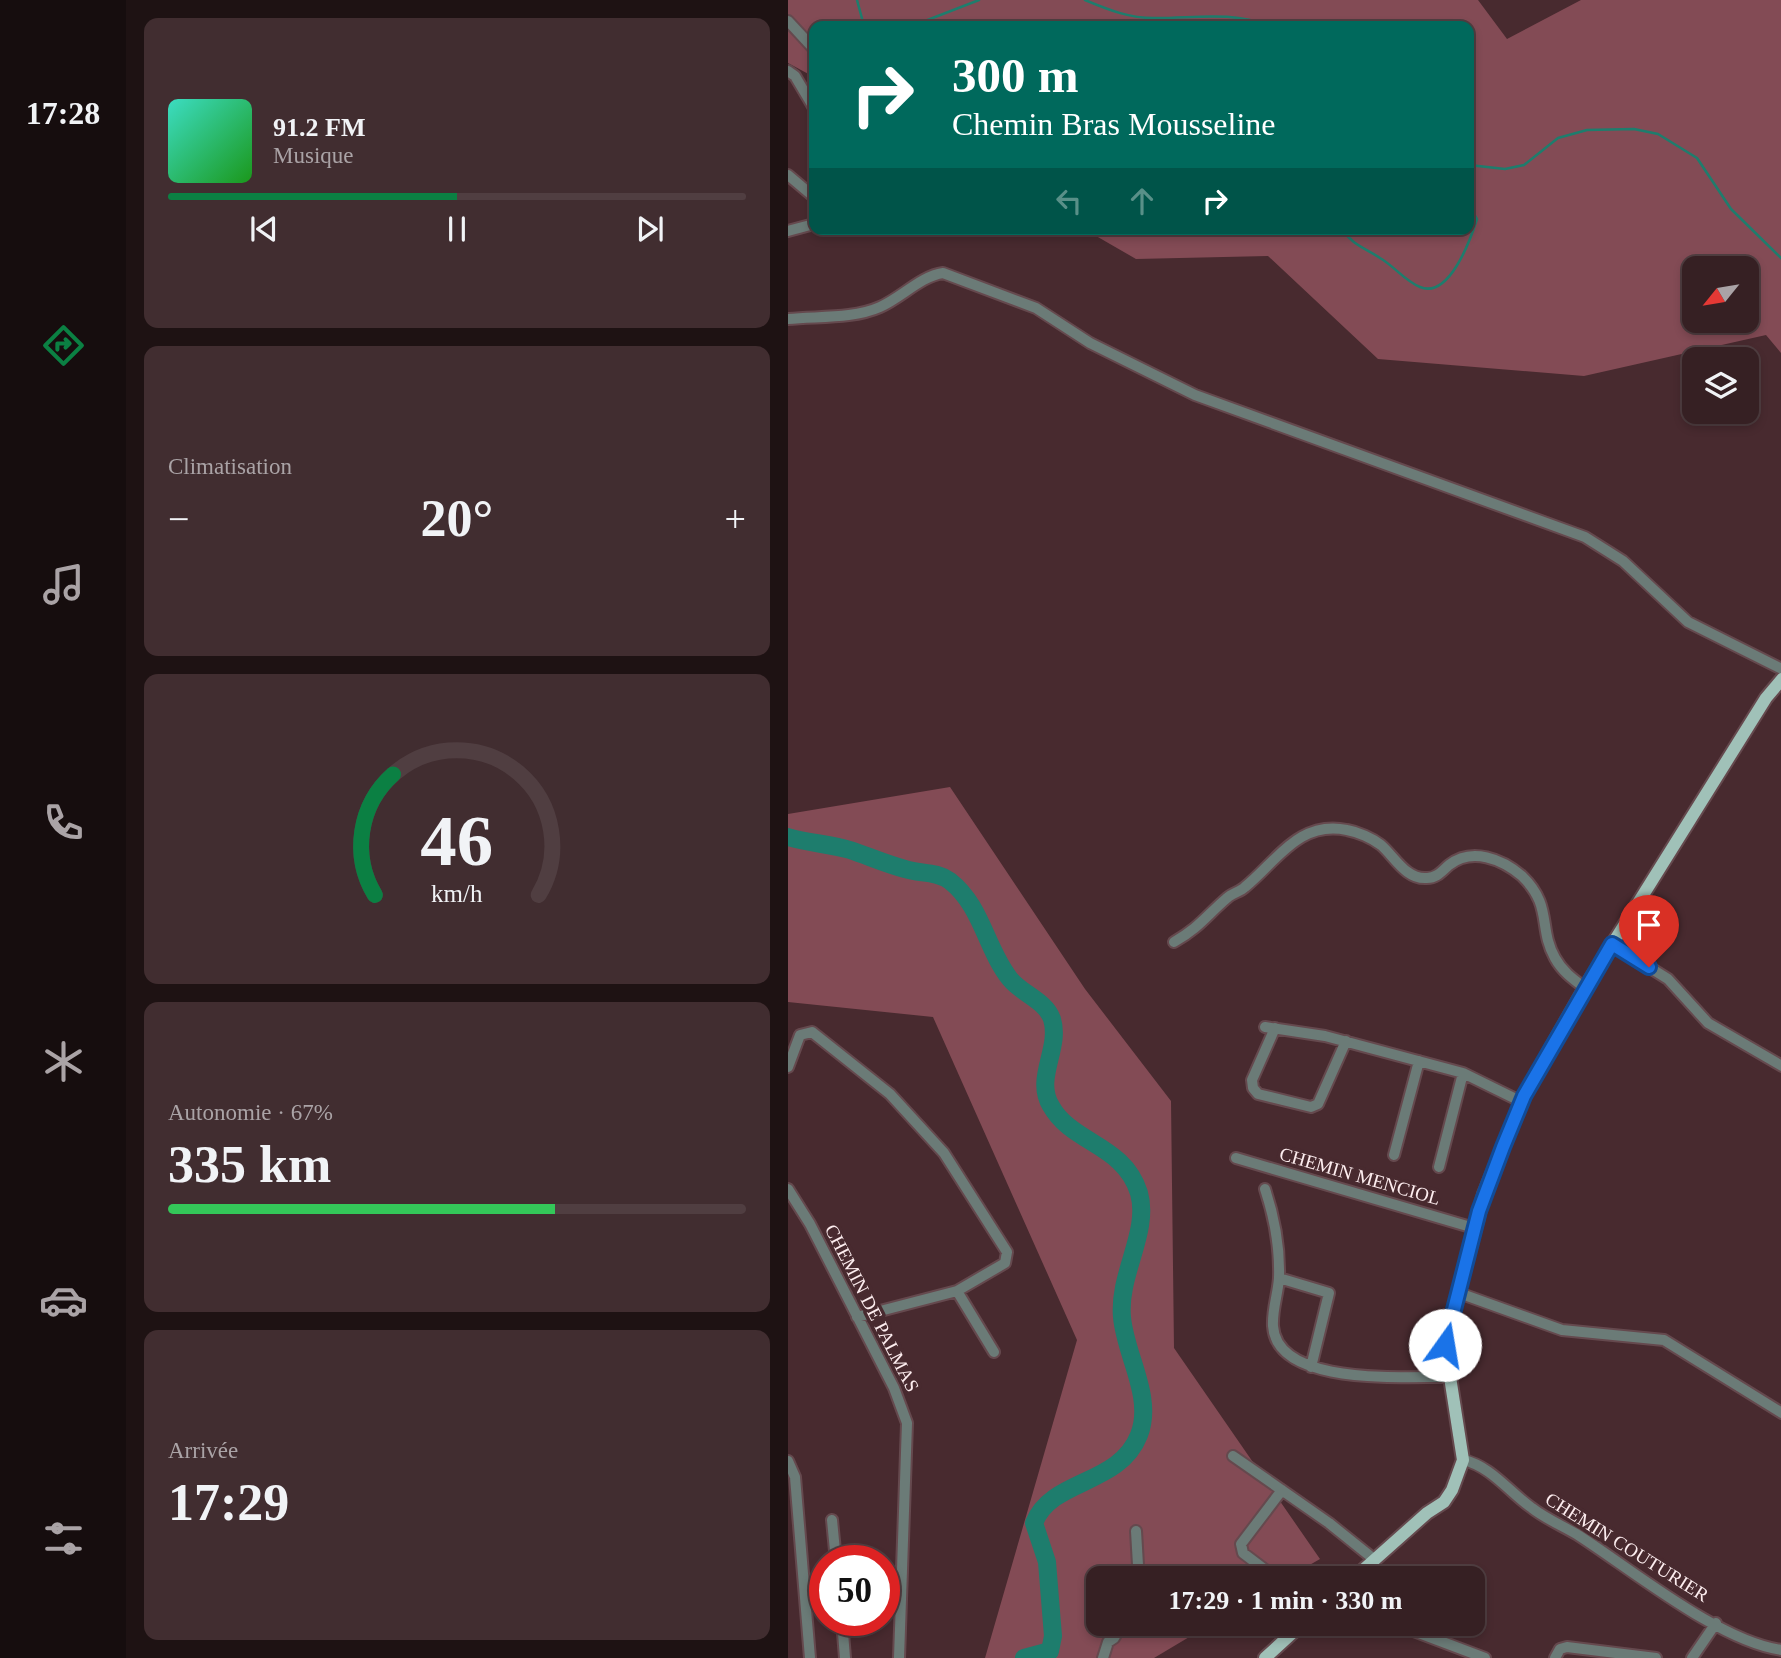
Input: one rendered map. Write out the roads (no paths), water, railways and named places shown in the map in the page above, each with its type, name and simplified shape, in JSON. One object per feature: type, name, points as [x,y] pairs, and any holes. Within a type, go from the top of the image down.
[{"type":"main road","points":[[1368,1566],[1444,1502],[1463,1460],[1445,1345],[1448,1325],[1459,1293],[1484,1194],[1522,1102],[1585,988],[1766,698],[1781,679]]},
{"type":"main road","points":[[1265,1658],[1289,1636]]},
{"type":"street","points":[[788,21],[809,44]]},
{"type":"street","points":[[788,71],[795,76],[809,100]]},
{"type":"street","points":[[788,175],[809,193]]},
{"type":"street","points":[[788,231],[809,225]]},
{"type":"street","points":[[788,319],[867,312],[905,294],[932,276],[943,273],[1036,308],[1090,343],[1195,395],[1585,537],[1623,561],[1688,622],[1781,669]]},
{"type":"street","points":[[1174,942],[1199,928],[1228,896],[1244,888],[1283,848],[1312,831],[1347,830],[1377,843],[1396,862],[1419,878],[1434,877],[1451,863],[1476,856],[1496,859],[1514,869],[1538,895],[1555,958],[1567,975],[1585,988]]},
{"type":"street","points":[[1612,944],[1668,979],[1708,1023],[1781,1066]]},
{"type":"street","points":[[1346,1041],[1318,1104],[1311,1107],[1258,1094],[1253,1088],[1252,1080],[1270,1028],[1346,1041],[1463,1073],[1522,1102]]},
{"type":"street","points":[[788,1067],[800,1035],[812,1032],[890,1094],[944,1153],[1008,1258],[957,1292],[857,1318]]},
{"type":"street","points":[[1395,1156],[1419,1061]]},
{"type":"street","points":[[1439,1167],[1463,1073]]},
{"type":"street","name":"CHEMIN MENCIOL","points":[[1236,1158],[1474,1228]]},
{"type":"street","name":"CHEMIN DE PALMAS","points":[[788,1189],[810,1224],[907,1423],[899,1658]]},
{"type":"street","name":"CHEMIN MENCIOL","points":[[1265,1189],[1277,1224],[1279,1278],[1274,1333],[1291,1357],[1311,1367],[1346,1373],[1449,1377]]},
{"type":"street","points":[[1279,1278],[1329,1293],[1311,1367]]},
{"type":"street","points":[[957,1292],[994,1352]]},
{"type":"street","points":[[1459,1293],[1562,1330],[1664,1340],[1781,1413]]},
{"type":"street","points":[[1233,1456],[1375,1560]]},
{"type":"street","name":"CHEMIN COUTURIER","points":[[1463,1460],[1482,1468],[1532,1508],[1716,1623],[1754,1643],[1781,1650]]},
{"type":"street","points":[[788,1461],[794,1477],[810,1658]]},
{"type":"street","points":[[1260,1566],[1243,1553],[1241,1544],[1282,1490]]},
{"type":"street","points":[[832,1520],[834,1545]]},
{"type":"street","points":[[1136,1531],[1137,1566]]},
{"type":"street","points":[[1692,1658],[1716,1623]]},
{"type":"street","points":[[843,1636],[845,1658]]},
{"type":"street","points":[[1103,1658],[1108,1642],[1114,1636]]},
{"type":"street","points":[[1427,1636],[1485,1658]]},
{"type":"street","points":[[1555,1658],[1560,1650],[1567,1647],[1656,1658]]},
{"type":"waterway","points":[[857,0],[863,21]]},
{"type":"waterway","points":[[925,21],[979,0]]},
{"type":"waterway","points":[[1085,0],[1138,17],[1227,17],[1255,21]]},
{"type":"waterway","points":[[1474,166],[1505,169],[1524,165],[1558,138],[1587,130],[1634,129],[1658,134],[1697,158],[1731,209],[1782,259]]},
{"type":"waterway","points":[[1474,214],[1477,219],[1474,227]]},
{"type":"waterway","points":[[1347,235],[1354,243],[1385,261],[1409,281],[1420,287],[1430,288],[1440,285],[1449,277],[1471,235]]},
{"type":"waterway","points":[[788,837],[850,850],[911,871],[939,876],[961,891],[977,915],[995,955],[1010,979],[1039,1002],[1052,1019],[1053,1041],[1045,1085],[1051,1106],[1060,1119],[1072,1129],[1122,1164],[1139,1193],[1140,1223],[1125,1285],[1122,1317],[1141,1391],[1143,1421],[1139,1435],[1129,1452],[1117,1464],[1055,1497],[1043,1508],[1034,1523],[1047,1562],[1053,1636],[1050,1651],[1024,1658]]}]
